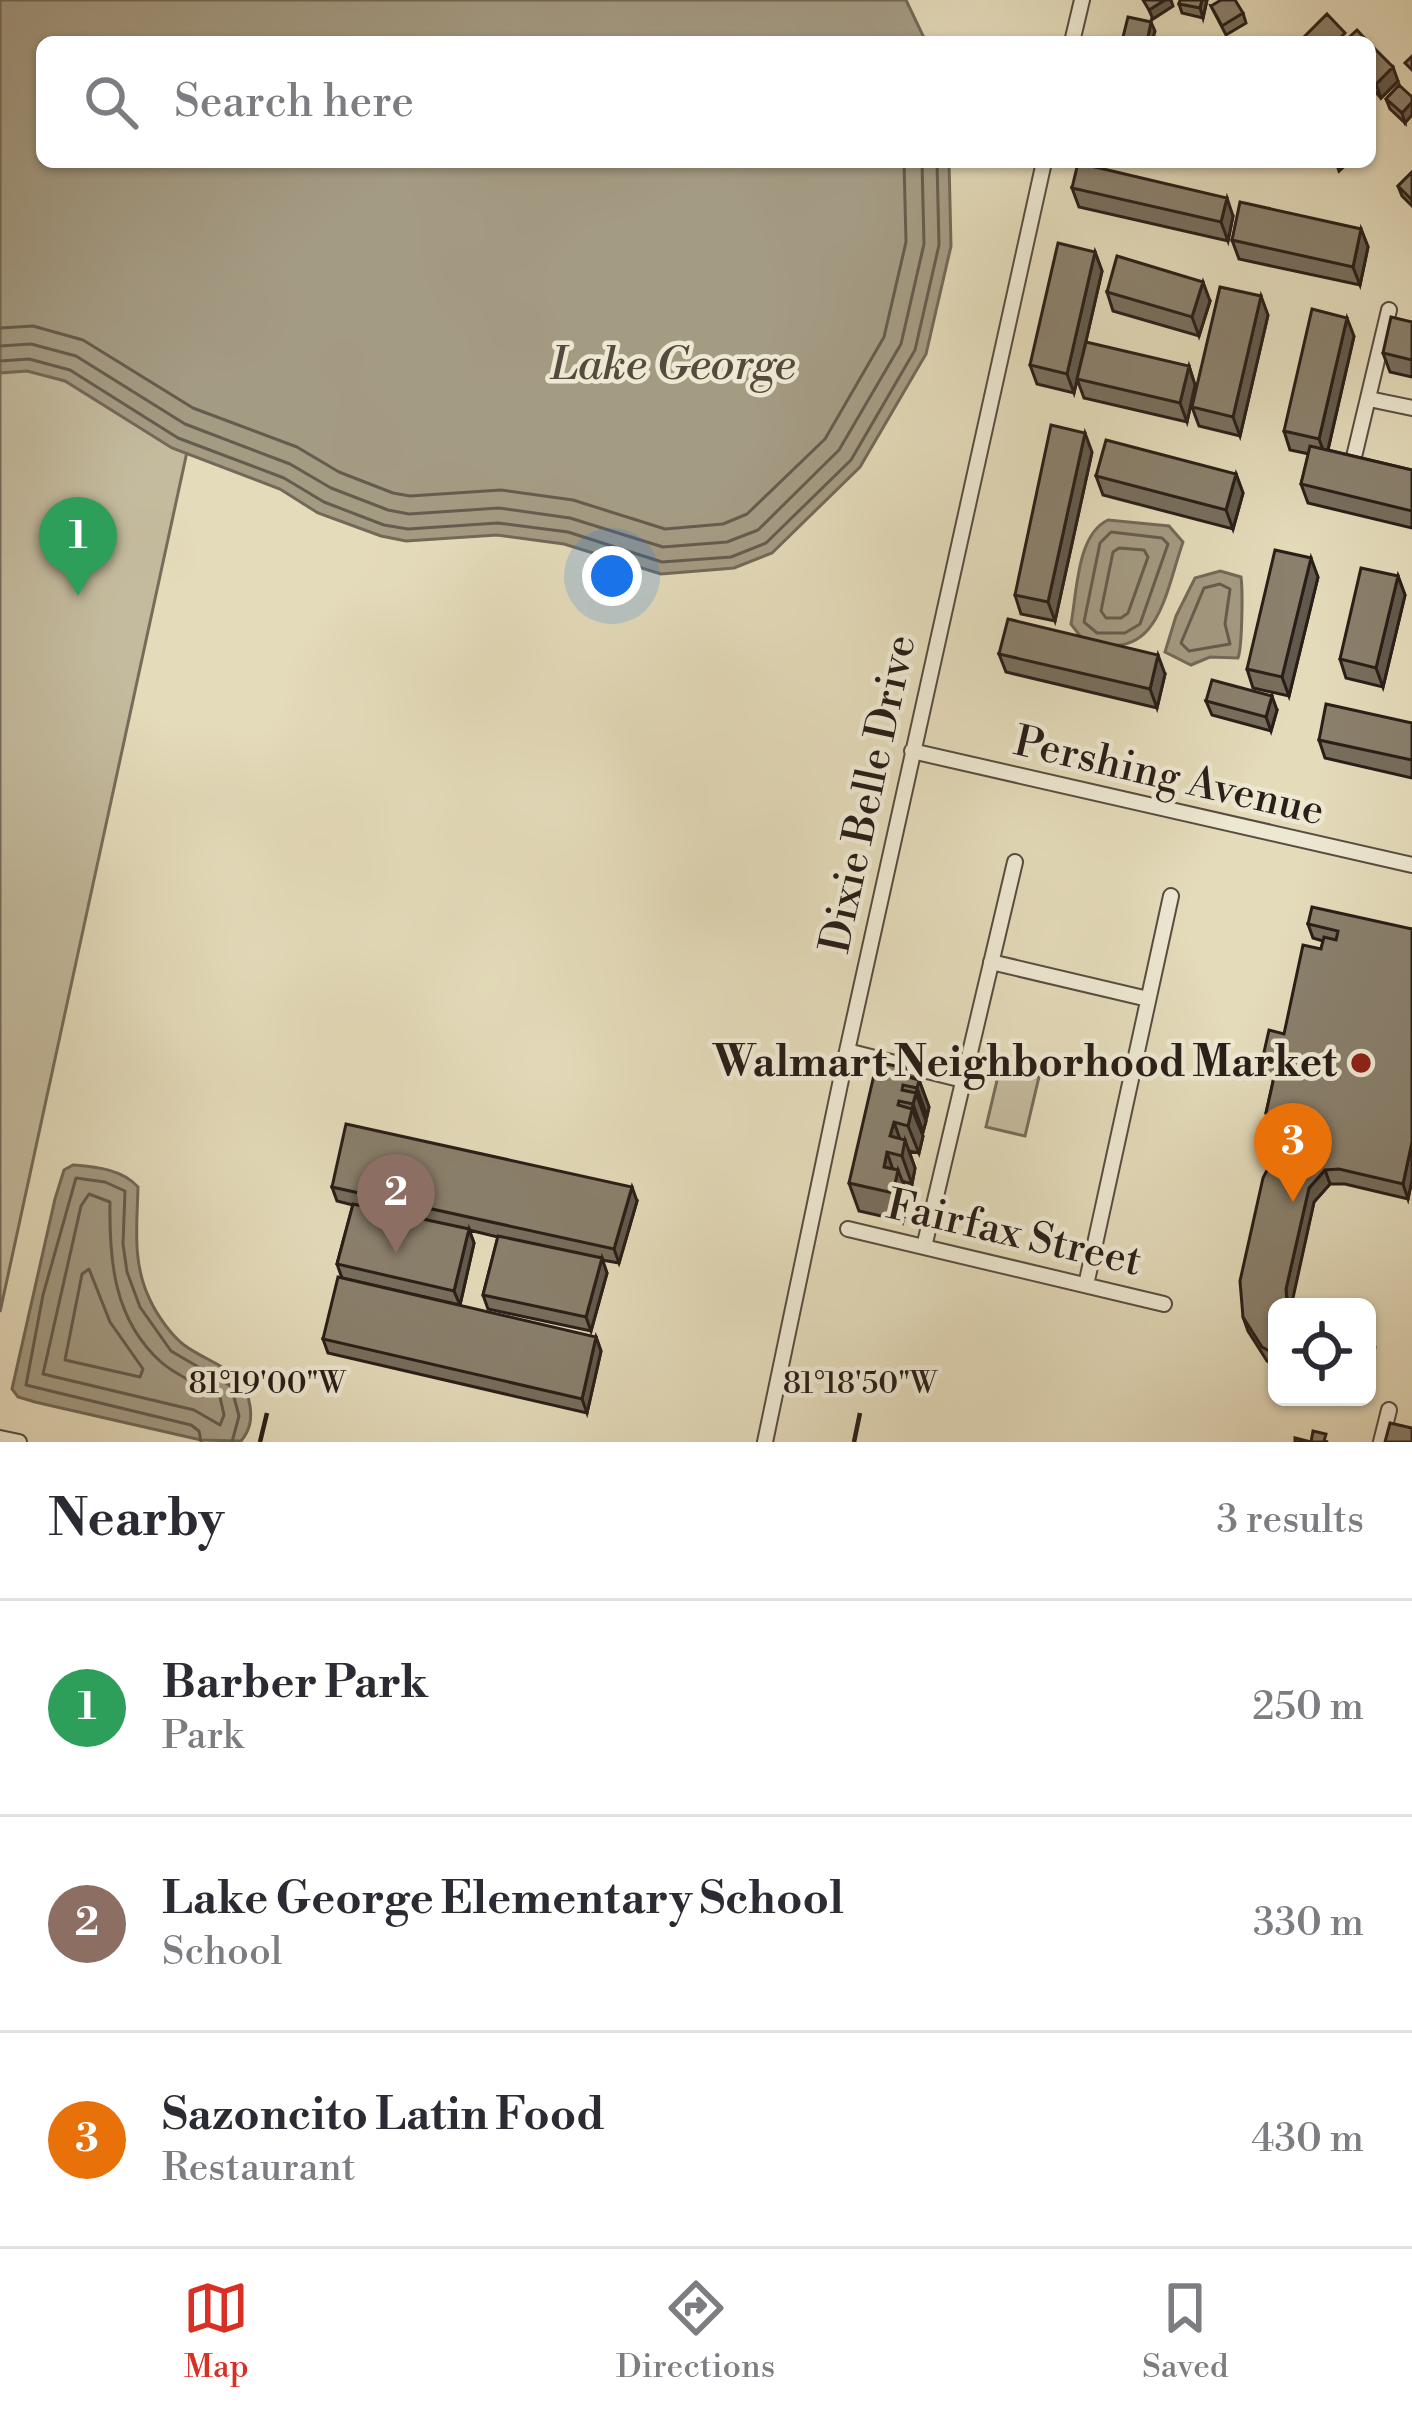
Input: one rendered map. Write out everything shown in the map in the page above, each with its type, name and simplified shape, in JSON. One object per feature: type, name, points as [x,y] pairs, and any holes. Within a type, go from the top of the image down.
[{"type":"street","points":[[1073,36],[1082,0]]},
{"type":"street","name":"Dixie Belle Drive","points":[[765,1442],[1043,168]]},
{"type":"street","points":[[1353,461],[1389,310]]},
{"type":"street","points":[[1369,399],[1412,408]]},
{"type":"street","name":"Pershing Avenue","points":[[912,751],[1412,866]]},
{"type":"street","points":[[924,1247],[1015,862]]},
{"type":"street","points":[[1086,1285],[1171,896]]},
{"type":"street","points":[[991,962],[1148,999]]},
{"type":"street","points":[[847,1052],[963,1080]]},
{"type":"street","name":"Fairfax Street","points":[[848,1229],[1164,1304]]},
{"type":"street","points":[[1381,1442],[1389,1410]]},
{"type":"street","points":[[0,1438],[19,1442]]},
{"type":"shaded area","points":[[0,108],[36,154],[36,168],[249,168],[0,1312]]},
{"type":"shaded area","points":[[1003,1055],[1042,1064],[1025,1136],[986,1127]]},
{"type":"water","name":"Lake George","points":[[0,0],[906,0],[923,36],[36,36],[36,168],[949,168],[951,246],[926,354],[860,467],[772,553],[734,568],[661,574],[564,544],[497,535],[406,541],[381,536],[318,513],[280,489],[172,448],[65,381],[27,371],[0,373]]},
{"type":"water","points":[[1108,520],[1169,526],[1183,542],[1154,621],[1128,643],[1109,646],[1084,641],[1071,624],[1084,551],[1098,527]]},
{"type":"water","points":[[1220,571],[1241,577],[1238,658],[1210,657],[1191,665],[1165,652],[1176,616],[1195,578]]},
{"type":"water","points":[[73,1165],[116,1173],[138,1187],[137,1245],[144,1286],[160,1318],[179,1341],[241,1383],[251,1416],[241,1441],[201,1440],[35,1402],[18,1397],[12,1389],[55,1199],[64,1170]]},
{"type":"building","points":[[1143,0],[1165,0],[1149,10]]},
{"type":"building","points":[[1180,0],[1202,0],[1200,8],[1179,4]]},
{"type":"building","points":[[1235,0],[1243,13],[1222,26],[1211,6]]},
{"type":"building","points":[[1327,14],[1345,33],[1342,36],[1305,36]]},
{"type":"building","points":[[1128,17],[1151,22],[1148,36],[1123,36]]},
{"type":"building","points":[[1376,50],[1393,67],[1376,84]]},
{"type":"building","points":[[1399,85],[1412,97],[1402,113],[1386,99]]},
{"type":"building","points":[[1077,168],[1099,168],[1227,198],[1221,222],[1072,188]]},
{"type":"building","points":[[1412,172],[1412,200],[1398,186]]},
{"type":"building","points":[[1240,202],[1361,229],[1353,267],[1232,240]]},
{"type":"building","points":[[1058,243],[1095,252],[1067,374],[1030,365]]},
{"type":"building","points":[[1117,256],[1203,282],[1192,317],[1107,292]]},
{"type":"building","points":[[1220,287],[1261,296],[1233,417],[1192,407]]},
{"type":"building","points":[[1312,309],[1347,318],[1319,439],[1284,431]]},
{"type":"building","points":[[1391,317],[1412,322],[1412,360],[1383,353]]},
{"type":"building","points":[[1086,342],[1189,366],[1180,403],[1077,379]]},
{"type":"building","points":[[1051,425],[1085,433],[1048,602],[1015,595]]},
{"type":"building","points":[[1106,440],[1236,474],[1226,510],[1096,476]]},
{"type":"building","points":[[1310,446],[1412,470],[1412,511],[1301,484]]},
{"type":"building","points":[[1275,550],[1311,558],[1282,677],[1247,669]]},
{"type":"building","points":[[1361,568],[1398,576],[1376,668],[1340,659]]},
{"type":"building","points":[[1008,619],[1158,655],[1150,689],[999,654]]},
{"type":"building","points":[[1212,680],[1272,696],[1266,717],[1206,701]]},
{"type":"building","points":[[1326,704],[1412,723],[1412,760],[1319,740]]},
{"type":"building","points":[[1312,907],[1412,929],[1412,1142],[1403,1184],[1339,1169],[1325,1170],[1309,1188],[1287,1298],[1268,1298],[1268,1350],[1243,1317],[1240,1281],[1263,1178],[1280,1145],[1312,1123],[1266,1113],[1277,1064],[1262,1061],[1269,1030],[1284,1034],[1303,945],[1321,949],[1324,937],[1336,940],[1338,931],[1308,924]]},
{"type":"building","points":[[877,1062],[905,1068],[904,1076],[919,1080],[917,1088],[903,1085],[902,1090],[916,1093],[913,1104],[899,1101],[898,1105],[912,1109],[908,1126],[894,1122],[890,1136],[905,1140],[902,1156],[887,1152],[884,1167],[898,1170],[893,1193],[849,1183]]},
{"type":"building","points":[[346,1124],[632,1187],[614,1249],[332,1187]]},
{"type":"building","points":[[353,1204],[469,1229],[454,1291],[337,1264]]},
{"type":"building","points":[[498,1236],[602,1258],[586,1317],[483,1295]]},
{"type":"building","points":[[338,1277],[596,1337],[582,1399],[323,1339]]},
{"type":"building","points":[[1390,1423],[1412,1428],[1412,1442],[1385,1442]]},
{"type":"building","points":[[1313,1431],[1326,1434],[1324,1441],[1328,1442],[1311,1442]]},
{"type":"place","name":"Barber Park","points":[[78,596]]},
{"type":"place","name":"Walmart Neighborhood Market","points":[[1361,1063]]},
{"type":"place","name":"Sazoncito Latin Food","points":[[1293,1202]]},
{"type":"place","name":"Lake George Elementary School","points":[[396,1253]]}]
